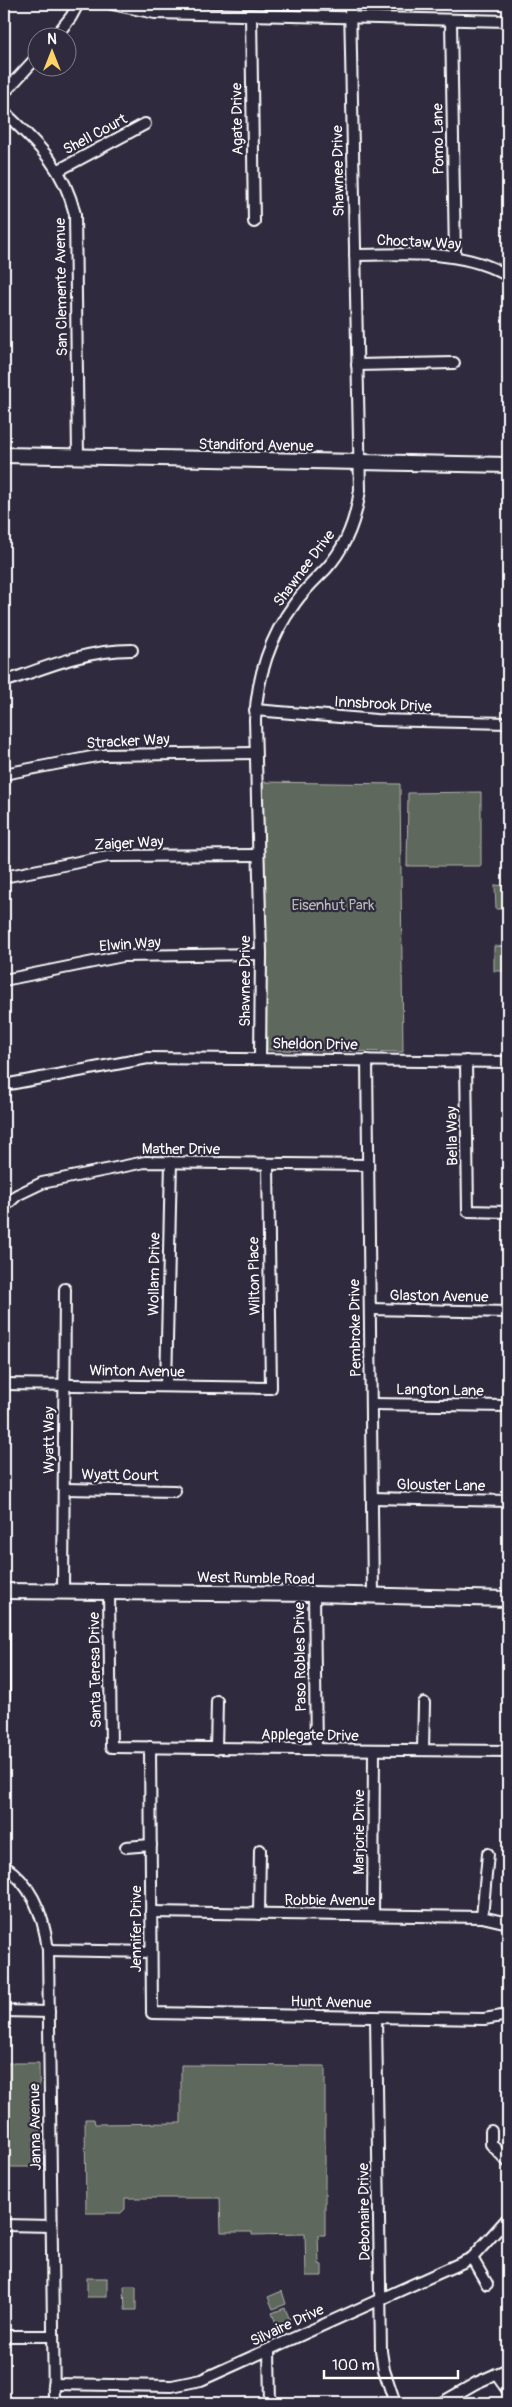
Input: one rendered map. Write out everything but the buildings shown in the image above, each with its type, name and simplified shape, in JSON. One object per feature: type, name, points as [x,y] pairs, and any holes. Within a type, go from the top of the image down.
[{"type":"street","points":[[61,28],[78,4]]},
{"type":"street","name":"Shawnee Drive","points":[[260,1058],[261,954],[255,752],[256,710],[259,686],[275,636],[296,601],[337,555],[352,526],[360,490],[350,4]]},
{"type":"street","points":[[118,5],[155,13],[351,19],[508,21]]},
{"type":"street","name":"Agate Drive","points":[[251,15],[254,222]]},
{"type":"street","name":"Pomo Lane","points":[[451,20],[455,256]]},
{"type":"street","points":[[4,93],[28,67]]},
{"type":"street","name":"San Clemente Avenue","points":[[4,112],[38,144],[59,170],[71,197],[76,233],[78,457]]},
{"type":"street","name":"Shell Court","points":[[59,170],[145,124]]},
{"type":"street","name":"Choctaw Way","points":[[355,255],[455,256],[486,265],[508,276]]},
{"type":"street","points":[[356,365],[454,363]]},
{"type":"street","name":"Standiford Avenue","points":[[4,455],[508,465]]},
{"type":"street","points":[[4,682],[73,658],[112,650],[132,650]]},
{"type":"street","name":"Innsbrook Drive","points":[[256,710],[376,720],[508,723]]},
{"type":"street","name":"Stracker Way","points":[[4,774],[102,755],[255,752]]},
{"type":"street","name":"Zaiger Way","points":[[4,877],[108,856],[257,855]]},
{"type":"street","name":"Elwin Way","points":[[4,980],[123,956],[261,954]]},
{"type":"street","name":"Sheldon Drive","points":[[4,1085],[148,1058],[508,1062]]},
{"type":"street","name":"Pembroke Drive","points":[[367,1060],[373,1596]]},
{"type":"street","name":"Bella Way","points":[[466,1062],[468,1211],[508,1212]]},
{"type":"street","name":"Mather Drive","points":[[4,1207],[17,1195],[42,1183],[145,1162],[368,1165]]},
{"type":"street","name":"Wollam Drive","points":[[166,1386],[172,1162]]},
{"type":"street","name":"Wilton Place","points":[[268,1164],[271,1388]]},
{"type":"street","name":"Wyatt Way","points":[[63,1592],[65,1289]]},
{"type":"street","name":"Glaston Avenue","points":[[370,1309],[508,1312]]},
{"type":"street","name":"Winton Avenue","points":[[4,1384],[271,1388]]},
{"type":"street","name":"Langton Lane","points":[[371,1404],[508,1406]]},
{"type":"street","name":"Wyatt Court","points":[[64,1488],[175,1491]]},
{"type":"street","name":"Glouster Lane","points":[[372,1498],[508,1501]]},
{"type":"street","name":"West Rumble Road","points":[[4,1591],[314,1594],[508,1599]]},
{"type":"street","name":"Santa Teresa Drive","points":[[109,1592],[111,1747]]},
{"type":"street","name":"Paso Robles Drive","points":[[314,1594],[316,1750]]},
{"type":"street","points":[[4,1607],[4,1744]]},
{"type":"street","points":[[216,1749],[217,1701]]},
{"type":"street","points":[[423,1750],[424,1703]]},
{"type":"street","name":"Applegate Drive","points":[[111,1747],[508,1751]]},
{"type":"street","name":"Jennifer Drive","points":[[150,1747],[152,2013]]},
{"type":"street","name":"Marjorie Drive","points":[[373,1914],[374,1751]]},
{"type":"street","points":[[126,1847],[150,1845]]},
{"type":"street","points":[[259,1914],[260,1850]]},
{"type":"street","points":[[482,1917],[488,1854]]},
{"type":"street","name":"Janna Avenue","points":[[4,1866],[20,1879],[35,1902],[42,1917],[48,1950],[54,2403]]},
{"type":"street","name":"Robbie Avenue","points":[[151,1912],[482,1917],[508,1923]]},
{"type":"street","points":[[48,1950],[151,1952]]},
{"type":"street","points":[[4,2011],[49,2012]]},
{"type":"street","name":"Hunt Avenue","points":[[152,2013],[484,2020],[508,2015]]},
{"type":"street","name":"Debonaire Drive","points":[[376,2018],[381,2351],[384,2370],[395,2403]]},
{"type":"street","points":[[491,2131],[491,2144],[508,2162]]},
{"type":"street","name":"Silvaire Drive","points":[[53,2384],[172,2386],[201,2380],[472,2258],[508,2218]]},
{"type":"street","points":[[4,2225],[51,2226]]},
{"type":"street","points":[[472,2258],[487,2284]]},
{"type":"street","points":[[4,2336],[52,2336]]},
{"type":"street","points":[[269,2350],[270,2403]]},
{"type":"street","points":[[441,2403],[476,2383],[508,2369]]},
{"type":"street","points":[[496,2374],[508,2391]]},
{"type":"green space","name":"Eisenhut Park","points":[[261,782],[400,784],[403,1052],[267,1050]]},
{"type":"green space","points":[[481,792],[481,866],[407,866],[408,793]]},
{"type":"green space","points":[[495,885],[508,886],[508,909],[496,909]]},
{"type":"green space","points":[[494,946],[508,947],[508,971],[494,971]]},
{"type":"green space","points":[[4,2063],[39,2063],[40,2167],[4,2167]]},
{"type":"green space","points":[[181,2065],[325,2066],[325,2235],[318,2235],[319,2264],[322,2265],[322,2276],[306,2276],[305,2234],[252,2235],[252,2232],[221,2232],[220,2198],[125,2198],[125,2209],[121,2213],[86,2213],[85,2119],[94,2119],[95,2124],[181,2123]]},
{"type":"green space","points":[[87,2278],[107,2278],[107,2297],[87,2297]]},
{"type":"green space","points":[[124,2286],[136,2286],[136,2310],[125,2310]]},
{"type":"green space","points":[[282,2291],[286,2304],[273,2309],[268,2297]]},
{"type":"green space","points":[[285,2308],[290,2320],[277,2326],[272,2313]]}]
